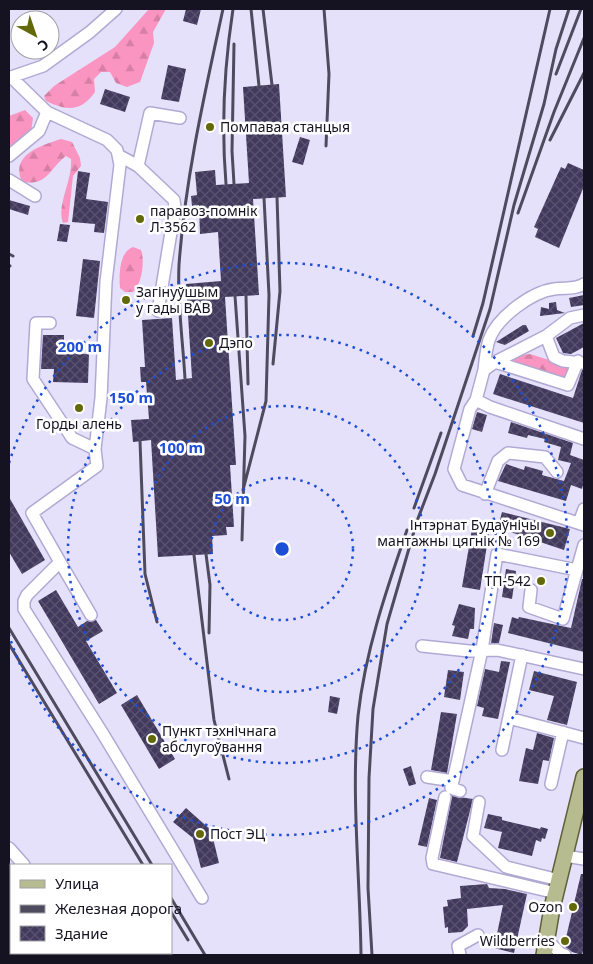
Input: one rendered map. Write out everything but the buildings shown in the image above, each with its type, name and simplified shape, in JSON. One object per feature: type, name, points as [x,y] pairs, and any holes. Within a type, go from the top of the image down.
[{"type":"main road","points":[[544,955],[546,939],[584,776]]},
{"type":"lane","points":[[91,615],[32,513],[97,466],[95,448],[101,398],[106,282],[120,165],[118,150],[107,140],[47,112],[10,77],[43,66],[90,32],[116,9]]},
{"type":"lane","points":[[9,156],[39,131],[47,112]]},
{"type":"lane","points":[[138,166],[150,113],[180,118]]},
{"type":"lane","points":[[118,155],[138,166],[174,200],[175,208],[158,311]]},
{"type":"lane","points":[[9,180],[35,196]]},
{"type":"lane","points":[[584,284],[576,289],[556,288],[540,292],[525,300],[505,317],[489,338],[484,370],[476,400],[470,409],[454,469],[462,485],[582,524],[584,508]]},
{"type":"lane","points":[[484,370],[494,362],[546,336],[570,318],[584,315]]},
{"type":"lane","points":[[50,323],[36,323],[34,379],[72,438],[95,448]]},
{"type":"lane","points":[[494,362],[568,385],[581,362],[563,361],[554,357],[546,336]]},
{"type":"lane","points":[[476,400],[490,408],[584,439]]},
{"type":"lane","points":[[485,494],[498,461],[508,453],[546,456],[557,472]]},
{"type":"lane","points":[[532,590],[529,607],[563,619],[584,546]]},
{"type":"lane","points":[[460,791],[451,788],[482,650],[497,554],[577,570]]},
{"type":"lane","points":[[60,562],[28,595],[24,601],[24,609],[103,734],[202,898]]},
{"type":"lane","points":[[422,646],[497,650],[584,669]]},
{"type":"lane","points":[[502,750],[522,655]]},
{"type":"lane","points":[[508,718],[584,738]]},
{"type":"lane","points":[[551,784],[563,732]]},
{"type":"lane","points":[[427,777],[453,780]]},
{"type":"lane","points":[[444,797],[432,858],[433,864],[558,887]]},
{"type":"lane","points":[[480,802],[473,836],[506,867],[558,887]]},
{"type":"lane","points":[[9,848],[23,864]]},
{"type":"lane","points":[[565,856],[584,859]]},
{"type":"lane","points":[[460,955],[458,946],[478,935]]},
{"type":"lane","points":[[546,939],[560,955]]},
{"type":"green space","points":[[149,9],[166,9],[153,32],[154,43],[140,82],[127,87],[116,83],[110,72],[101,72],[94,79],[95,92],[90,99],[79,106],[67,108],[46,101],[44,96],[54,86],[115,47]]},
{"type":"green space","points":[[25,110],[33,118],[31,132],[9,149],[9,116]]},
{"type":"green space","points":[[61,139],[72,142],[80,158],[81,166],[73,176],[68,222],[63,223],[61,216],[63,200],[70,175],[71,159],[66,156],[47,176],[37,182],[22,182],[19,173],[20,165],[29,153]]},
{"type":"green space","points":[[133,247],[141,250],[143,260],[142,272],[139,284],[133,292],[125,292],[120,288],[121,264],[125,254]]},
{"type":"green space","points":[[530,354],[562,364],[569,368],[570,376],[565,380],[511,362],[516,356]]},
{"type":"railway","points":[[185,379],[179,293],[182,233],[191,168],[223,9]]},
{"type":"railway","points":[[226,184],[224,96],[233,9]]},
{"type":"railway","points":[[251,9],[259,86]]},
{"type":"railway","points":[[263,9],[272,85]]},
{"type":"railway","points":[[324,9],[329,74],[326,146]]},
{"type":"railway","points":[[473,336],[483,303],[550,9]]},
{"type":"railway","points":[[372,955],[368,888],[369,778],[373,709],[387,624],[417,521],[435,474],[490,309],[514,205],[544,104],[556,49],[569,9]]},
{"type":"railway","points":[[556,74],[581,9]]},
{"type":"railway","points":[[518,213],[554,112],[584,38]]},
{"type":"railway","points":[[234,44],[232,151],[234,184]]},
{"type":"railway","points":[[550,140],[584,73]]},
{"type":"railway","points":[[273,364],[280,291],[277,197]]},
{"type":"railway","points":[[243,490],[266,401],[269,295],[264,198]]},
{"type":"railway","points":[[9,254],[13,256]]},
{"type":"railway","points":[[235,296],[245,436],[242,540]]},
{"type":"railway","points":[[246,296],[248,384]]},
{"type":"railway","points":[[414,508],[441,433]]},
{"type":"railway","points":[[140,441],[145,574],[157,622]]},
{"type":"railway","points":[[361,955],[355,776],[358,716],[371,645],[407,530]]},
{"type":"railway","points":[[206,554],[210,585],[209,633]]},
{"type":"railway","points":[[194,555],[214,720],[229,779]]},
{"type":"railway","points":[[9,628],[151,864]]},
{"type":"railway","points":[[9,644],[142,864]]},
{"type":"railway","points":[[172,900],[205,955]]},
{"type":"railway","points":[[172,914],[188,940]]},
{"type":"place","name":"Помпавая станцыя","points":[[210,127]]},
{"type":"place","name":"паравоз-помнік Л-3562","points":[[140,219]]},
{"type":"place","name":"Загінуўшым у гады ВАВ","points":[[126,300]]},
{"type":"place","name":"Дэпо","points":[[209,343]]},
{"type":"place","name":"Горды алень","points":[[79,408]]},
{"type":"place","name":"Інтэрнат Будаўнічы мантажны цягнік № 169","points":[[550,533]]},
{"type":"place","name":"ТП-542","points":[[541,581]]},
{"type":"place","name":"Пункт тэхнічнага абслугоўвання","points":[[152,739]]},
{"type":"place","name":"Пост ЭЦ","points":[[200,834]]},
{"type":"place","name":"Ozon","points":[[573,907]]},
{"type":"place","name":"Wildberries","points":[[565,941]]}]
